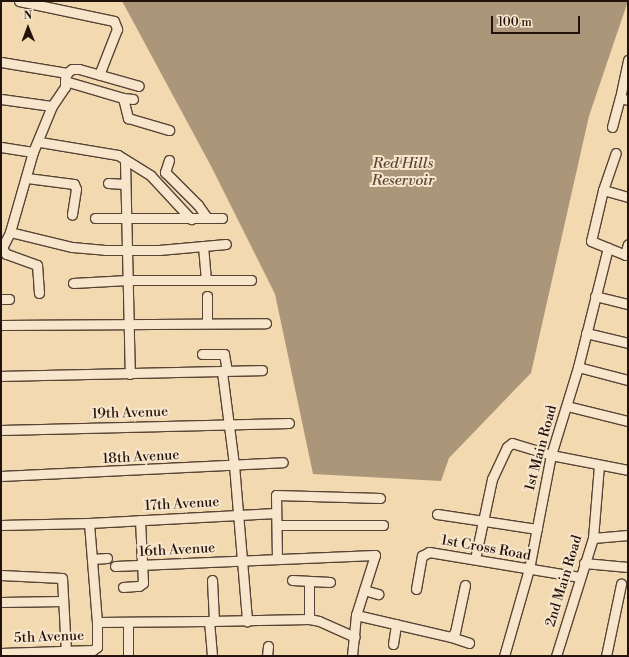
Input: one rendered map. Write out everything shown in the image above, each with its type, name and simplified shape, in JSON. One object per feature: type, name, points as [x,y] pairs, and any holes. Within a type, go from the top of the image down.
[{"type":"street","points":[[19,1],[114,21],[117,29],[99,75]]},
{"type":"street","points":[[1,62],[66,77],[123,98],[133,99]]},
{"type":"street","points":[[612,127],[624,99],[628,63]]},
{"type":"street","points":[[39,293],[38,266],[6,254],[2,248],[10,232],[27,178],[33,152],[40,142],[52,106],[65,87],[66,77],[72,69],[79,69],[139,86]]},
{"type":"street","points":[[1,98],[52,106]]},
{"type":"street","points":[[123,98],[128,118],[169,130]]},
{"type":"street","points":[[40,142],[118,155],[125,161],[151,176],[191,219]]},
{"type":"street","points":[[1,147],[33,152]]},
{"type":"street","points":[[616,153],[604,190],[591,241],[626,255],[628,244]]},
{"type":"street","points":[[169,160],[165,170],[166,174],[198,205],[207,218]]},
{"type":"street","points":[[125,161],[130,374]]},
{"type":"street","points":[[27,178],[75,185],[72,215]]},
{"type":"street","points":[[108,183],[125,184]]},
{"type":"street","points":[[604,190],[628,197]]},
{"type":"street","points":[[95,218],[222,218]]},
{"type":"street","points":[[10,232],[72,247],[159,250],[226,244]]},
{"type":"street","points":[[203,246],[206,278]]},
{"type":"street","name":"1st Main Road","points":[[504,656],[529,569],[551,455],[578,367],[608,248]]},
{"type":"street","points":[[73,283],[206,278],[251,280]]},
{"type":"street","points":[[207,296],[207,323]]},
{"type":"street","points":[[596,296],[628,304]]},
{"type":"street","points":[[1,325],[266,323]]},
{"type":"street","points":[[586,333],[628,342]]},
{"type":"street","points":[[202,354],[224,354],[224,372],[234,465],[237,516],[247,621]]},
{"type":"street","points":[[578,367],[628,380]]},
{"type":"street","points":[[1,376],[262,370]]},
{"type":"street","points":[[567,406],[628,421]]},
{"type":"street","name":"19th Avenue","points":[[1,430],[289,423]]},
{"type":"street","points":[[475,559],[492,479],[507,447],[517,444],[551,455],[628,470]]},
{"type":"street","name":"18th Avenue","points":[[1,476],[283,462]]},
{"type":"street","name":"2nd Main Road","points":[[556,656],[593,538],[599,465]]},
{"type":"street","points":[[277,559],[278,525],[276,495],[380,498]]},
{"type":"street","name":"17th Avenue","points":[[1,525],[89,523],[276,513]]},
{"type":"street","points":[[437,514],[537,528]]},
{"type":"street","points":[[123,587],[142,586],[143,565],[140,520]]},
{"type":"street","points":[[89,523],[97,622],[309,619],[319,621],[355,636]]},
{"type":"street","points":[[278,525],[383,525]]},
{"type":"street","points":[[593,538],[628,535]]},
{"type":"street","name":"1st Cross Road","points":[[416,589],[422,556],[425,553],[475,559],[580,577]]},
{"type":"street","name":"16th Avenue","points":[[115,566],[375,555],[364,590]]},
{"type":"street","points":[[92,559],[107,558]]},
{"type":"street","points":[[584,563],[628,567]]},
{"type":"street","points":[[1,575],[59,576],[63,583],[66,652]]},
{"type":"street","points":[[212,580],[212,656]]},
{"type":"street","points":[[292,580],[330,582]]},
{"type":"street","points":[[309,619],[310,581]]},
{"type":"street","points":[[606,656],[621,584]]},
{"type":"street","points":[[451,637],[455,632],[466,585]]},
{"type":"street","points":[[352,656],[356,614],[364,590],[378,594]]},
{"type":"street","points":[[1,602],[63,601]]},
{"type":"street","points":[[356,614],[451,637],[469,643]]},
{"type":"street","name":"5th Avenue","points":[[1,653],[93,650],[97,647],[97,622]]},
{"type":"street","points":[[128,622],[128,656]]},
{"type":"street","points":[[393,644],[396,624]]},
{"type":"street","points":[[267,656],[268,646]]},
{"type":"water","name":"Red Hills Reservoir","points":[[122,1],[628,1],[589,116],[531,373],[449,458],[441,481],[313,474],[275,294],[211,166]]}]
